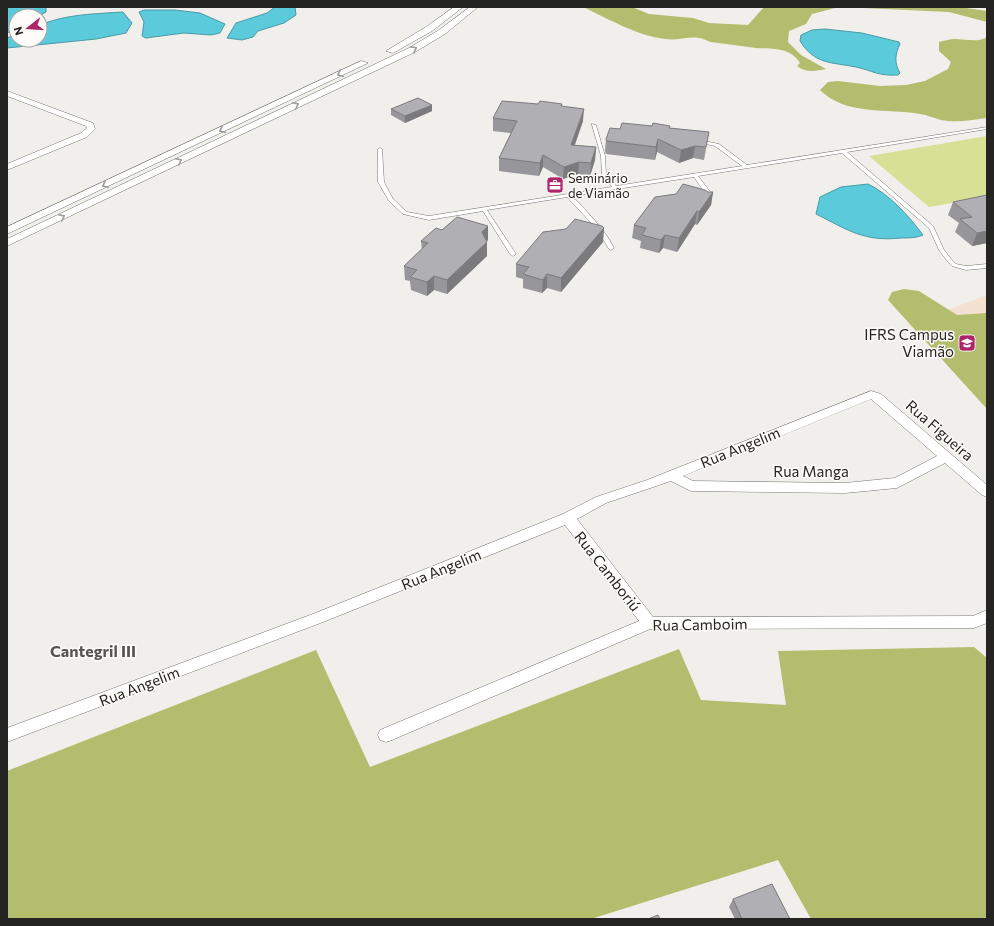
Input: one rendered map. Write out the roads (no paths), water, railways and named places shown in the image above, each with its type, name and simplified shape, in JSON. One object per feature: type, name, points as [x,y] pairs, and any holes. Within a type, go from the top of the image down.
[{"type":"street","points":[[7,231],[415,38],[459,7]]},
{"type":"street","points":[[7,244],[369,71],[428,41],[454,24],[474,7]]},
{"type":"street","points":[[357,66],[369,71]]},
{"type":"street","points":[[7,93],[90,125],[91,130],[84,135],[7,166]]},
{"type":"street","points":[[135,171],[148,176]]},
{"type":"street","name":"Rua Figueira","points":[[871,395],[877,397],[987,492]]},
{"type":"street","name":"Rua Angelim","points":[[7,735],[318,618],[568,518],[601,500],[672,475],[871,395]]},
{"type":"street","name":"Rua Manga","points":[[672,475],[692,486],[845,488],[897,483],[946,457]]},
{"type":"street","name":"Rua Camboriú","points":[[568,518],[649,623]]},
{"type":"street","name":"Rua Camboim","points":[[386,735],[649,623],[974,622],[987,616]]},
{"type":"lane","points":[[594,125],[603,156],[604,174],[615,188]]},
{"type":"lane","points":[[380,149],[381,182],[391,200],[405,213],[429,218],[987,128]]},
{"type":"lane","points":[[691,140],[717,145],[745,166]]},
{"type":"lane","points":[[843,151],[931,227],[937,243],[947,258],[958,267],[972,268],[987,266]]},
{"type":"lane","points":[[695,175],[708,193],[707,202]]},
{"type":"lane","points":[[568,195],[598,226],[605,235],[611,248]]},
{"type":"lane","points":[[484,209],[513,254]]},
{"type":"water","points":[[7,7],[46,7],[8,8],[7,33]]},
{"type":"water","points":[[275,7],[295,7],[296,15],[284,23],[258,31],[253,37],[242,40],[227,38],[236,23],[267,13]]},
{"type":"water","points":[[144,10],[175,10],[200,13],[225,24],[220,33],[211,35],[184,33],[146,38],[142,36],[144,22],[139,12]]},
{"type":"water","points":[[123,12],[132,23],[126,33],[96,39],[48,44],[48,22],[81,15]]},
{"type":"water","points":[[825,29],[862,33],[899,42],[900,44],[896,58],[900,73],[898,75],[880,74],[856,67],[832,63],[818,58],[806,49],[800,41],[801,35],[812,30]]},
{"type":"water","points":[[7,38],[8,38],[7,48]]},
{"type":"water","points":[[868,184],[876,188],[898,206],[923,235],[912,238],[888,239],[866,236],[847,230],[816,214],[820,197],[841,187]]},
{"type":"place","name":"Seminário de Viamão","points":[[555,185]]},
{"type":"place","name":"IFRS Campus Viamão","points":[[967,343]]},
{"type":"district","name":"Cantegril III","points":[[93,650]]}]
